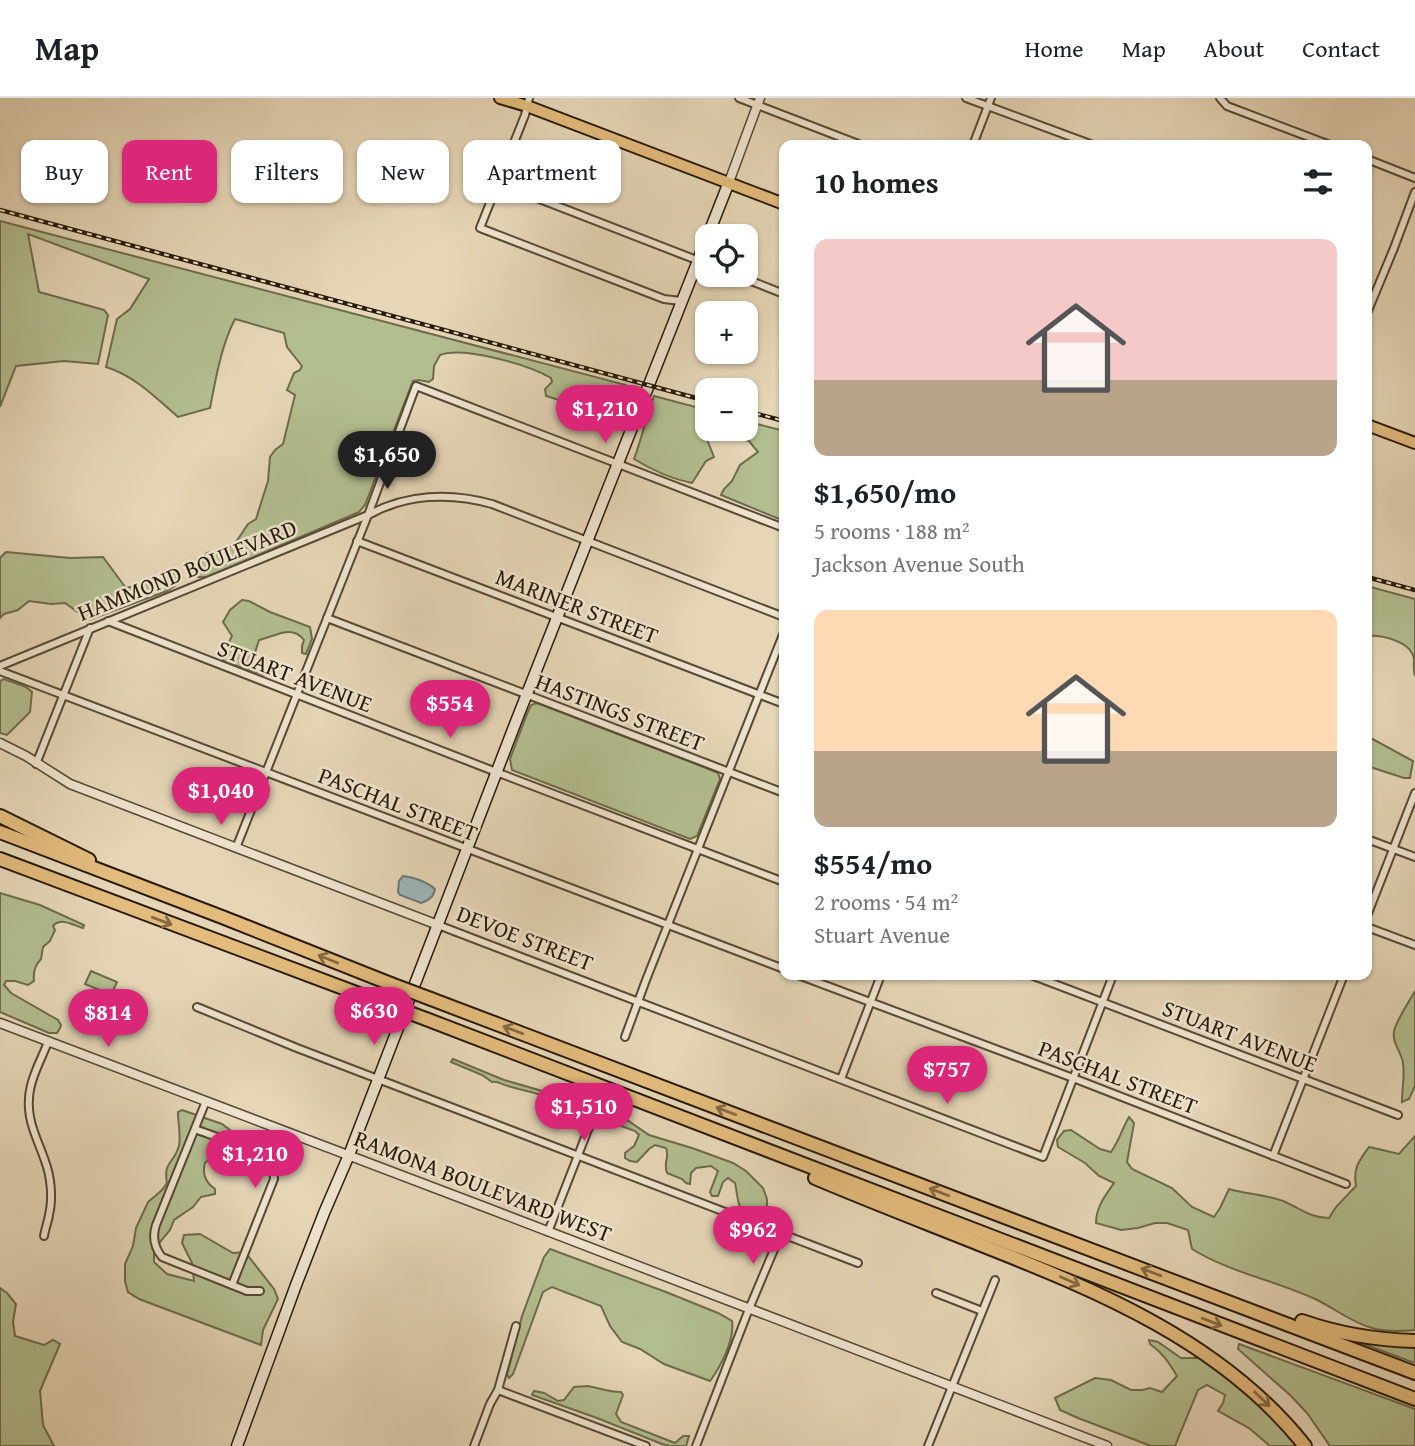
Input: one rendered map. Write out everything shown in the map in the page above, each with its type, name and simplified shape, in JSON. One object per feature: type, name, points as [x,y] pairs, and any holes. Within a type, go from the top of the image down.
[{"type":"highway","points":[[0,816],[79,854],[116,877]]},
{"type":"highway","points":[[0,832],[391,984],[1415,1373]]},
{"type":"highway","points":[[0,859],[426,1019],[1415,1399]]},
{"type":"highway","points":[[0,867],[98,897]]},
{"type":"highway","points":[[737,1139],[761,1155],[859,1197],[1048,1271],[1178,1335],[1240,1379],[1280,1416],[1305,1446]]},
{"type":"highway","points":[[1215,1296],[1258,1306],[1346,1334],[1415,1341]]},
{"type":"main road","points":[[500,98],[528,102],[779,202]]},
{"type":"main road","points":[[715,224],[729,182]]},
{"type":"main road","points":[[237,1446],[320,1222],[349,1155],[681,301],[695,275]]},
{"type":"main road","points":[[1372,427],[1415,443]]},
{"type":"street","points":[[739,98],[758,101],[849,140]]},
{"type":"street","points":[[966,98],[1080,140]]},
{"type":"street","points":[[975,140],[991,98]]},
{"type":"street","points":[[1220,98],[1227,106],[1316,140]]},
{"type":"street","points":[[729,182],[758,101]]},
{"type":"street","points":[[515,140],[528,102]]},
{"type":"street","points":[[1372,161],[1415,178]]},
{"type":"street","points":[[1372,301],[1415,192]]},
{"type":"street","points":[[490,203],[480,228],[663,299],[681,301]]},
{"type":"street","points":[[550,203],[695,259]]},
{"type":"street","points":[[758,284],[779,292]]},
{"type":"street","points":[[236,848],[416,386],[779,526]]},
{"type":"street","name":"HAMMOND BOULEVARD","points":[[0,668],[380,508],[444,495],[492,504],[779,615]]},
{"type":"street","name":"MARINER STREET","points":[[357,541],[779,702]]},
{"type":"street","name":"HASTINGS STREET","points":[[327,618],[779,791]]},
{"type":"street","name":"STUART AVENUE","points":[[108,621],[779,880]]},
{"type":"street","points":[[36,764],[90,628]]},
{"type":"street","points":[[625,1037],[779,645]]},
{"type":"street","name":"PASCHAL STREET","points":[[0,668],[64,695],[779,967]]},
{"type":"street","name":"DEVOE STREET","points":[[0,743],[26,756],[69,784],[1043,1157],[1073,1078]]},
{"type":"street","points":[[1372,903],[1415,793]]},
{"type":"street","points":[[1372,841],[1415,857]]},
{"type":"street","points":[[1372,929],[1415,945]]},
{"type":"street","name":"PASCHAL STREET","points":[[811,980],[1346,1184]]},
{"type":"street","points":[[841,1079],[879,980]]},
{"type":"street","name":"STUART AVENUE","points":[[1044,980],[1398,1115]]},
{"type":"street","points":[[1073,1078],[1111,980]]},
{"type":"street","points":[[1273,1156],[1342,980]]},
{"type":"street","points":[[197,1007],[297,1048],[858,1263]]},
{"type":"street","name":"RAMONA BOULEVARD WEST","points":[[0,1023],[1107,1446]]},
{"type":"street","points":[[44,1236],[51,1197],[48,1170],[35,1138],[28,1106],[30,1087],[48,1042]]},
{"type":"street","points":[[206,1101],[156,1226],[154,1243],[162,1257],[247,1291],[260,1291]]},
{"type":"street","points":[[548,1232],[593,1117]]},
{"type":"street","points":[[195,1129],[260,1154],[270,1163],[273,1171],[274,1179],[232,1285]]},
{"type":"street","points":[[696,1446],[781,1233]]},
{"type":"street","points":[[928,1446],[995,1280]]},
{"type":"street","points":[[936,1293],[982,1311]]},
{"type":"street","points":[[474,1446],[498,1390],[516,1325]]},
{"type":"street","points":[[498,1390],[646,1446]]},
{"type":"green space","points":[[0,221],[626,385],[627,389],[609,391],[591,406],[572,405],[546,396],[545,389],[552,382],[551,378],[528,368],[480,355],[440,355],[434,366],[433,379],[429,382],[413,381],[365,505],[359,512],[207,577],[198,577],[193,574],[194,569],[207,553],[226,550],[236,542],[248,524],[256,519],[268,481],[270,457],[283,444],[295,395],[287,390],[294,373],[302,366],[287,347],[284,333],[235,319],[223,351],[210,408],[178,417],[136,382],[106,367],[117,319],[130,309],[149,279],[28,234],[39,292],[104,310],[108,315],[98,364],[64,361],[16,366],[0,407]]},
{"type":"green space","points":[[654,396],[695,407],[695,441],[708,441],[714,457],[706,461],[692,483],[634,459]]},
{"type":"green space","points":[[758,424],[779,430],[779,519],[721,495],[740,465],[758,452],[749,441],[758,441]]},
{"type":"green space","points":[[6,552],[70,558],[103,557],[126,588],[175,573],[179,583],[167,591],[89,620],[65,603],[29,601],[18,610],[0,618],[0,558]]},
{"type":"green space","points":[[1372,587],[1415,599],[1415,676],[1414,659],[1408,648],[1372,636]]},
{"type":"green space","points":[[242,600],[310,627],[312,639],[306,654],[302,653],[304,640],[289,632],[259,640],[253,659],[264,675],[225,662],[219,653],[232,636],[223,622],[230,610]]},
{"type":"green space","points":[[4,679],[32,692],[30,712],[7,735],[0,733],[0,681]]},
{"type":"green space","points":[[537,703],[718,773],[720,779],[697,836],[690,839],[512,770],[510,759],[531,705]]},
{"type":"green space","points":[[1372,739],[1413,761],[1410,778],[1372,768]]},
{"type":"green space","points":[[0,893],[40,905],[84,925],[83,928],[67,922],[56,923],[50,941],[43,947],[41,959],[35,969],[34,981],[28,985],[6,981],[4,985],[11,993],[58,1020],[61,1025],[57,1033],[49,1033],[0,1012]]},
{"type":"green space","points":[[91,971],[117,982],[111,995],[85,984]]},
{"type":"green space","points":[[1415,991],[1415,1086],[1409,1099],[1402,1102],[1404,1068],[1394,1040],[1394,1031]]},
{"type":"green space","points":[[453,1059],[504,1080],[549,1093],[571,1105],[601,1109],[627,1120],[649,1135],[733,1163],[746,1171],[763,1188],[767,1211],[762,1215],[742,1210],[735,1183],[728,1178],[723,1182],[718,1196],[712,1196],[710,1192],[718,1171],[711,1166],[696,1168],[691,1173],[690,1184],[667,1173],[666,1148],[655,1145],[637,1162],[630,1161],[625,1158],[625,1153],[634,1146],[639,1135],[635,1131],[596,1115],[558,1109],[540,1095],[492,1082],[451,1062]]},
{"type":"green space","points":[[182,1110],[222,1124],[234,1133],[235,1139],[226,1137],[205,1163],[206,1178],[215,1189],[215,1194],[201,1197],[193,1207],[174,1220],[154,1254],[154,1262],[167,1274],[194,1281],[192,1263],[182,1243],[184,1235],[200,1234],[233,1253],[245,1252],[274,1289],[278,1299],[263,1330],[261,1345],[139,1299],[128,1292],[125,1264],[133,1246],[136,1228],[148,1202],[167,1183],[166,1170],[179,1146],[178,1112]]},
{"type":"green space","points":[[1129,1117],[1134,1123],[1127,1162],[1132,1169],[1172,1188],[1192,1207],[1214,1217],[1229,1189],[1277,1199],[1311,1214],[1329,1218],[1356,1186],[1356,1169],[1369,1147],[1399,1154],[1415,1136],[1415,1330],[1388,1331],[1364,1325],[1313,1298],[1221,1264],[1192,1249],[1188,1230],[1167,1223],[1121,1230],[1096,1223],[1099,1207],[1114,1183],[1099,1176],[1085,1163],[1058,1147],[1057,1140],[1064,1131],[1071,1130],[1100,1149],[1111,1152]]},
{"type":"green space","points":[[550,1249],[666,1292],[732,1321],[729,1344],[710,1381],[664,1364],[640,1349],[622,1342],[610,1326],[601,1306],[552,1287],[543,1292],[513,1374],[509,1378],[507,1374],[522,1316],[544,1257]]},
{"type":"green space","points":[[0,1288],[16,1304],[13,1322],[15,1336],[44,1345],[53,1340],[60,1344],[40,1391],[43,1425],[54,1446],[0,1446]]},
{"type":"green space","points":[[1149,1340],[1158,1342],[1181,1358],[1206,1358],[1225,1371],[1303,1446],[1270,1446],[1249,1428],[1218,1411],[1225,1395],[1207,1385],[1198,1390],[1175,1446],[1151,1446],[1060,1410],[1055,1398],[1095,1378],[1111,1380],[1131,1390],[1150,1388],[1162,1392],[1177,1376]]},
{"type":"green space","points":[[1353,1340],[1415,1343],[1415,1363]]},
{"type":"green space","points":[[1239,1344],[1415,1409],[1415,1446],[1330,1446],[1307,1413],[1238,1349]]},
{"type":"green space","points":[[588,1386],[621,1392],[623,1395],[616,1414],[621,1422],[675,1443],[683,1436],[689,1436],[686,1446],[662,1444],[532,1395],[534,1391],[544,1393],[558,1401],[564,1400],[574,1387]]},
{"type":"water","points":[[403,876],[432,886],[435,889],[432,897],[421,903],[400,895],[399,881]]},
{"type":"railway","points":[[0,210],[695,398]]},
{"type":"railway","points":[[758,414],[779,420]]},
{"type":"railway","points":[[1372,578],[1415,590]]}]
